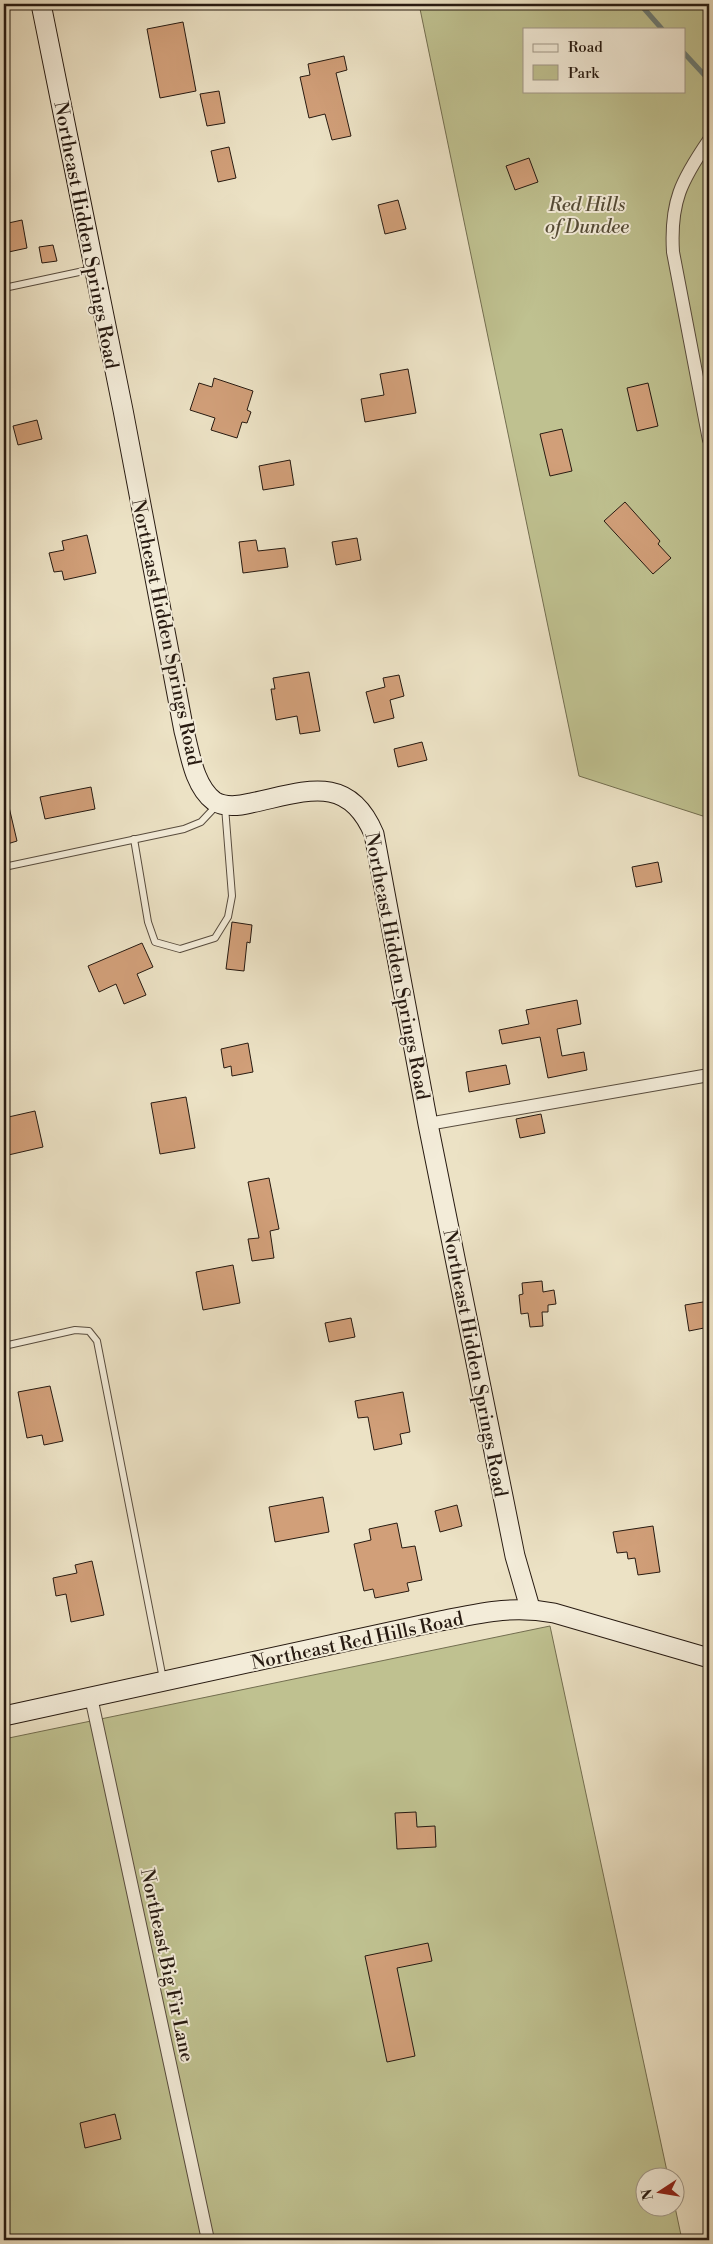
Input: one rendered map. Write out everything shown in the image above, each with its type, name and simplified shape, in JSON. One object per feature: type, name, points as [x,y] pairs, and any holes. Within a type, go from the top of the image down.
[{"type":"street","name":"Northeast Hidden Springs Road","points":[[41,4],[186,738],[200,782],[207,793],[222,804],[241,805],[318,790],[342,795],[351,800],[367,818],[379,851],[428,1124],[515,1556],[530,1608]]},
{"type":"street","points":[[709,140],[690,168],[678,196],[672,224],[673,252],[709,440]]},
{"type":"street","points":[[428,1124],[709,1075]]},
{"type":"street","name":"Northeast Red Hills Road","points":[[4,1716],[440,1621],[490,1612],[530,1608],[554,1613],[709,1658]]},
{"type":"street","name":"Northeast Big Fir Lane","points":[[91,1698],[208,2240]]},
{"type":"lane","points":[[4,288],[94,269]]},
{"type":"lane","points":[[134,839],[148,922],[155,942],[180,949],[215,938],[228,917],[232,896],[222,804]]},
{"type":"lane","points":[[4,867],[184,829],[202,822],[222,804]]},
{"type":"lane","points":[[4,1346],[75,1330],[89,1331],[96,1341],[163,1682]]},
{"type":"green space","name":"Red Hills of Dundee","points":[[419,4],[709,4],[709,818],[579,776]]},
{"type":"green space","points":[[550,1626],[666,2166],[636,2166],[636,2216],[677,2216],[682,2240],[4,2240],[4,1739]]},
{"type":"building","points":[[183,22],[196,91],[160,98],[147,29]]},
{"type":"building","points":[[344,56],[347,70],[336,73],[351,136],[332,140],[325,114],[309,118],[300,77],[310,75],[308,64]]},
{"type":"building","points":[[219,91],[225,123],[207,126],[200,94]]},
{"type":"building","points":[[229,147],[236,178],[218,182],[211,151]]},
{"type":"building","points":[[529,158],[538,182],[515,190],[506,166]]},
{"type":"building","points":[[398,200],[406,229],[385,234],[378,205]]},
{"type":"building","points":[[22,220],[27,248],[4,253],[4,224]]},
{"type":"building","points":[[53,245],[57,261],[42,263],[39,247]]},
{"type":"building","points":[[408,369],[416,413],[365,422],[361,399],[384,395],[380,374]]},
{"type":"building","points":[[214,378],[253,391],[247,410],[251,412],[247,423],[242,422],[237,438],[211,430],[215,418],[190,410],[199,383],[212,387]]},
{"type":"building","points":[[648,383],[658,426],[637,431],[627,388]]},
{"type":"building","points":[[37,420],[42,439],[18,445],[13,426]]},
{"type":"building","points":[[562,429],[572,471],[550,476],[540,434]]},
{"type":"building","points":[[290,460],[294,485],[263,490],[259,466]]},
{"type":"building","points":[[625,502],[660,541],[658,544],[671,558],[653,574],[604,521]]},
{"type":"building","points":[[87,535],[96,573],[64,580],[62,571],[54,572],[49,553],[64,550],[62,541]]},
{"type":"building","points":[[357,538],[361,560],[336,565],[332,542]]},
{"type":"building","points":[[256,540],[258,551],[285,548],[288,567],[243,573],[239,542]]},
{"type":"building","points":[[309,672],[320,731],[300,734],[297,716],[276,720],[271,689],[275,689],[273,678]]},
{"type":"building","points":[[399,675],[404,696],[390,700],[394,718],[374,723],[366,692],[385,687],[383,678]]},
{"type":"building","points":[[422,742],[427,760],[398,767],[394,749]]},
{"type":"building","points":[[91,787],[95,809],[45,819],[40,797]]},
{"type":"building","points":[[4,807],[9,807],[17,841],[4,845]]},
{"type":"building","points":[[658,862],[662,882],[636,887],[632,867]]},
{"type":"building","points":[[232,922],[252,925],[250,943],[247,942],[244,971],[226,969]]},
{"type":"building","points":[[142,943],[153,967],[137,974],[146,995],[124,1004],[116,984],[99,992],[88,966]]},
{"type":"building","points":[[577,1000],[581,1024],[557,1029],[562,1056],[584,1052],[587,1070],[548,1078],[540,1037],[502,1044],[499,1030],[529,1024],[526,1010]]},
{"type":"building","points":[[248,1043],[253,1072],[232,1076],[231,1066],[224,1068],[221,1049]]},
{"type":"building","points":[[506,1065],[510,1084],[469,1092],[466,1072]]},
{"type":"building","points":[[186,1097],[195,1148],[160,1154],[151,1103]]},
{"type":"building","points":[[35,1111],[43,1147],[4,1156],[4,1118]]},
{"type":"building","points":[[541,1114],[545,1133],[520,1138],[516,1119]]},
{"type":"building","points":[[269,1178],[279,1229],[270,1231],[274,1258],[252,1261],[248,1239],[259,1238],[248,1182]]},
{"type":"building","points":[[233,1265],[240,1303],[203,1310],[196,1272]]},
{"type":"building","points":[[542,1281],[543,1292],[554,1290],[556,1304],[548,1305],[548,1312],[542,1312],[543,1326],[530,1327],[528,1313],[521,1314],[519,1295],[523,1294],[522,1283]]},
{"type":"building","points":[[709,1301],[709,1327],[689,1331],[685,1305]]},
{"type":"building","points":[[351,1318],[355,1337],[329,1342],[325,1323]]},
{"type":"building","points":[[50,1386],[63,1441],[44,1445],[42,1435],[27,1438],[18,1392]]},
{"type":"building","points":[[403,1392],[410,1432],[400,1434],[402,1444],[374,1450],[368,1417],[358,1418],[355,1401]]},
{"type":"building","points":[[323,1497],[329,1532],[275,1542],[269,1507]]},
{"type":"building","points":[[457,1505],[462,1526],[440,1532],[435,1511]]},
{"type":"building","points":[[397,1523],[402,1548],[415,1546],[422,1580],[407,1583],[409,1591],[375,1598],[373,1589],[364,1591],[354,1544],[371,1540],[369,1529]]},
{"type":"building","points":[[653,1526],[660,1572],[638,1575],[635,1558],[628,1559],[627,1552],[617,1553],[613,1532]]},
{"type":"building","points":[[92,1561],[104,1615],[71,1622],[66,1594],[56,1596],[53,1578],[77,1573],[75,1565]]},
{"type":"building","points":[[416,1812],[417,1827],[435,1826],[436,1847],[397,1849],[395,1813]]},
{"type":"building","points":[[428,1943],[432,1961],[397,1968],[415,2056],[387,2062],[365,1956]]},
{"type":"building","points":[[115,2114],[121,2139],[85,2148],[80,2123]]},
{"type":"waterway","points":[[640,4],[661,28]]},
{"type":"waterway","points":[[686,55],[709,80]]}]
